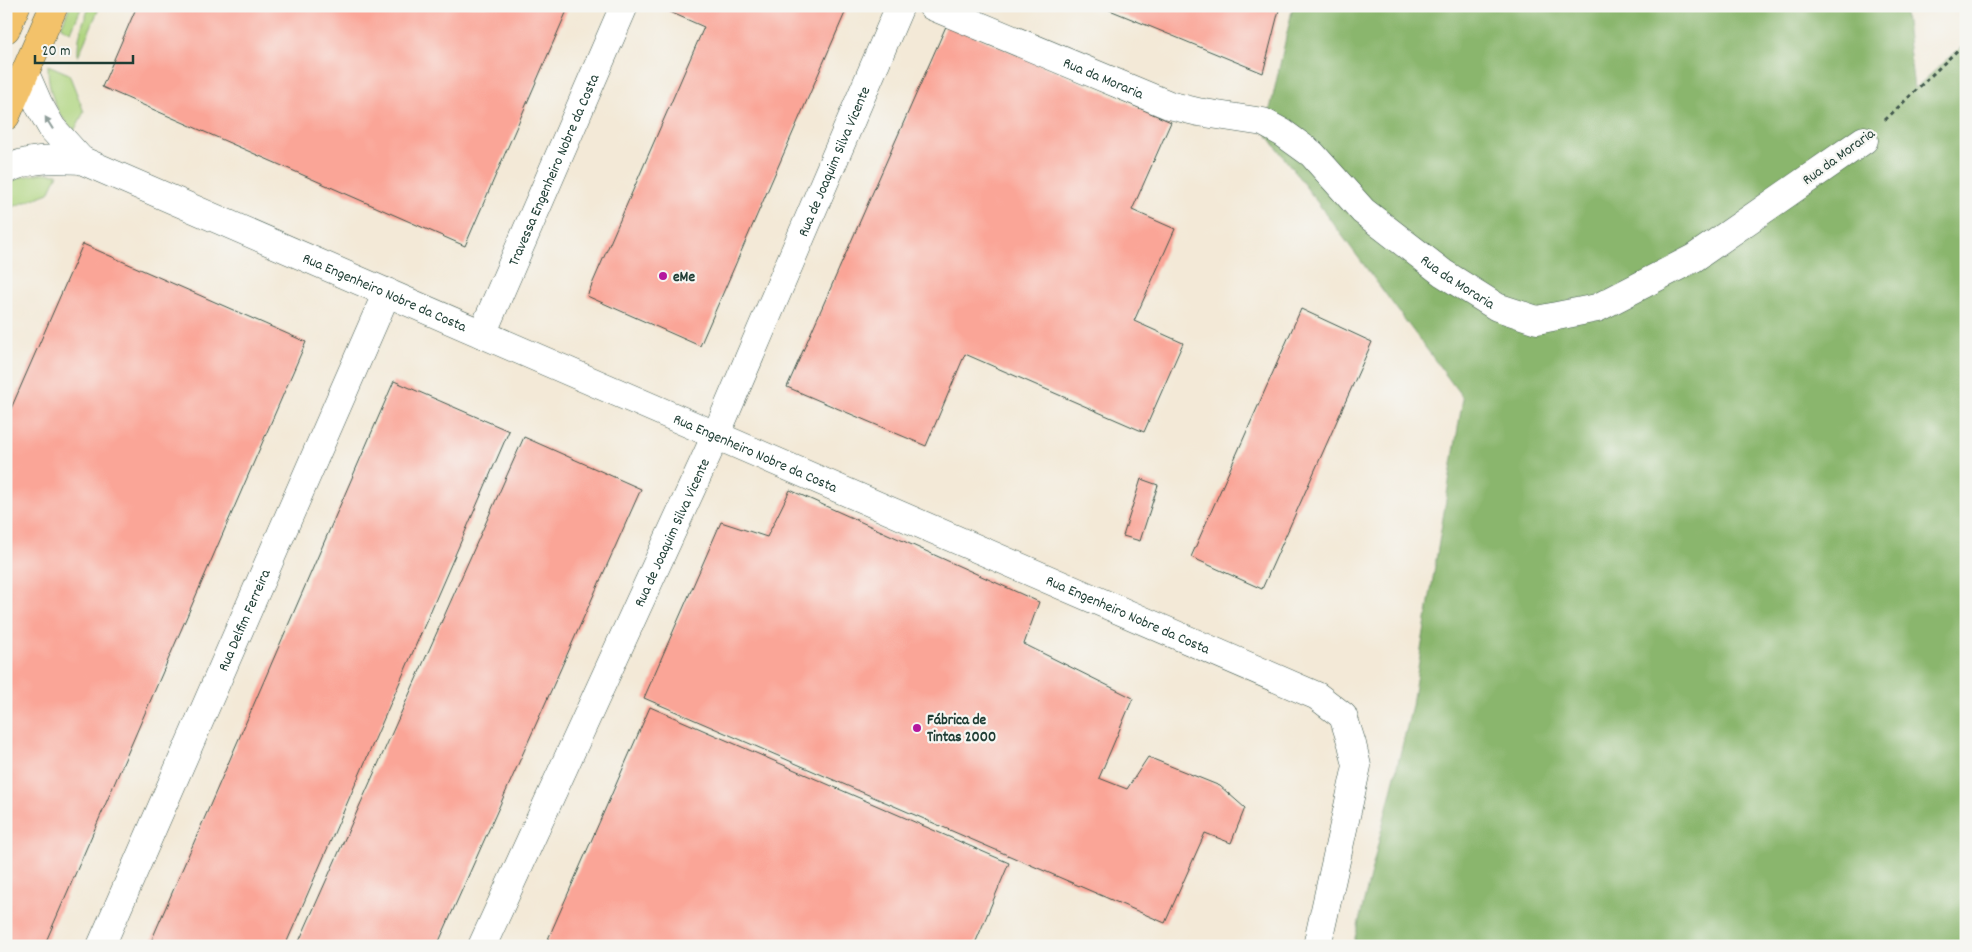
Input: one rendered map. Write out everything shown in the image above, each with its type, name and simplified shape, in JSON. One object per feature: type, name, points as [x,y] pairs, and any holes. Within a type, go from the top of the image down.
[{"type":"main road","points":[[6,29],[16,6]]},
{"type":"main road","points":[[6,116],[54,6]]},
{"type":"street","name":"Travessa Engenheiro Nobre da Costa","points":[[482,334],[624,6]]},
{"type":"street","name":"Rua de Joaquim Silva Vicente","points":[[482,946],[716,435],[900,6]]},
{"type":"street","name":"Rua da Moraria","points":[[932,6],[1169,105],[1198,112],[1263,122],[1283,133],[1312,154],[1363,211],[1443,273],[1498,307],[1537,320],[1597,308],[1694,258],[1864,140]]},
{"type":"street","name":"Rua Engenheiro Nobre da Costa","points":[[25,73],[39,106],[52,128],[81,160]]},
{"type":"street","name":"Rua Engenheiro Nobre da Costa","points":[[6,170],[29,161],[47,159],[81,160],[1318,696],[1343,716],[1357,766],[1317,946]]},
{"type":"street","name":"Rua Delfim Ferreira","points":[[101,946],[386,292]]},
{"type":"path","name":"Rua da Moraria","points":[[1864,140],[1966,42]]},
{"type":"green space","points":[[70,6],[82,6],[71,32],[61,27]]},
{"type":"green space","points":[[90,6],[100,6],[78,57],[81,31]]},
{"type":"green space","points":[[1293,6],[1904,6],[1914,89],[1966,43],[1966,946],[1353,946],[1411,710],[1463,398],[1265,132]]},
{"type":"green space","points":[[48,65],[69,74],[84,112],[74,131],[57,109],[49,84]]},
{"type":"green space","points":[[43,173],[58,174],[49,193],[10,208],[6,206],[6,185],[17,178]]},
{"type":"building","points":[[137,6],[569,6],[465,246],[102,87]]},
{"type":"building","points":[[661,6],[848,6],[700,346],[587,296],[704,27],[661,8]]},
{"type":"building","points":[[1100,6],[1280,6],[1263,73]]},
{"type":"building","points":[[947,24],[1171,122],[1132,210],[1175,229],[1134,321],[1183,343],[1144,432],[965,354],[926,446],[787,387]]},
{"type":"building","points":[[83,244],[306,342],[44,946],[6,946],[6,420]]},
{"type":"building","points":[[1301,309],[1372,342],[1262,589],[1191,557]]},
{"type":"building","points":[[394,381],[509,431],[285,946],[149,946]]},
{"type":"building","points":[[524,437],[641,489],[437,946],[297,946]]},
{"type":"building","points":[[1141,479],[1158,485],[1140,541],[1123,536]]},
{"type":"building","name":"Fábrica de Tintas 2000","points":[[790,490],[1039,602],[1024,644],[1133,698],[1099,778],[1127,789],[1148,757],[1220,786],[1245,808],[1231,843],[1205,833],[1165,923],[644,698],[721,522],[767,537]]},
{"type":"building","points":[[650,707],[1009,863],[974,946],[545,946]]},
{"type":"place","name":"eMe","points":[[663,276]]},
{"type":"place","name":"Fábrica de Tintas 2000","points":[[917,728]]}]
